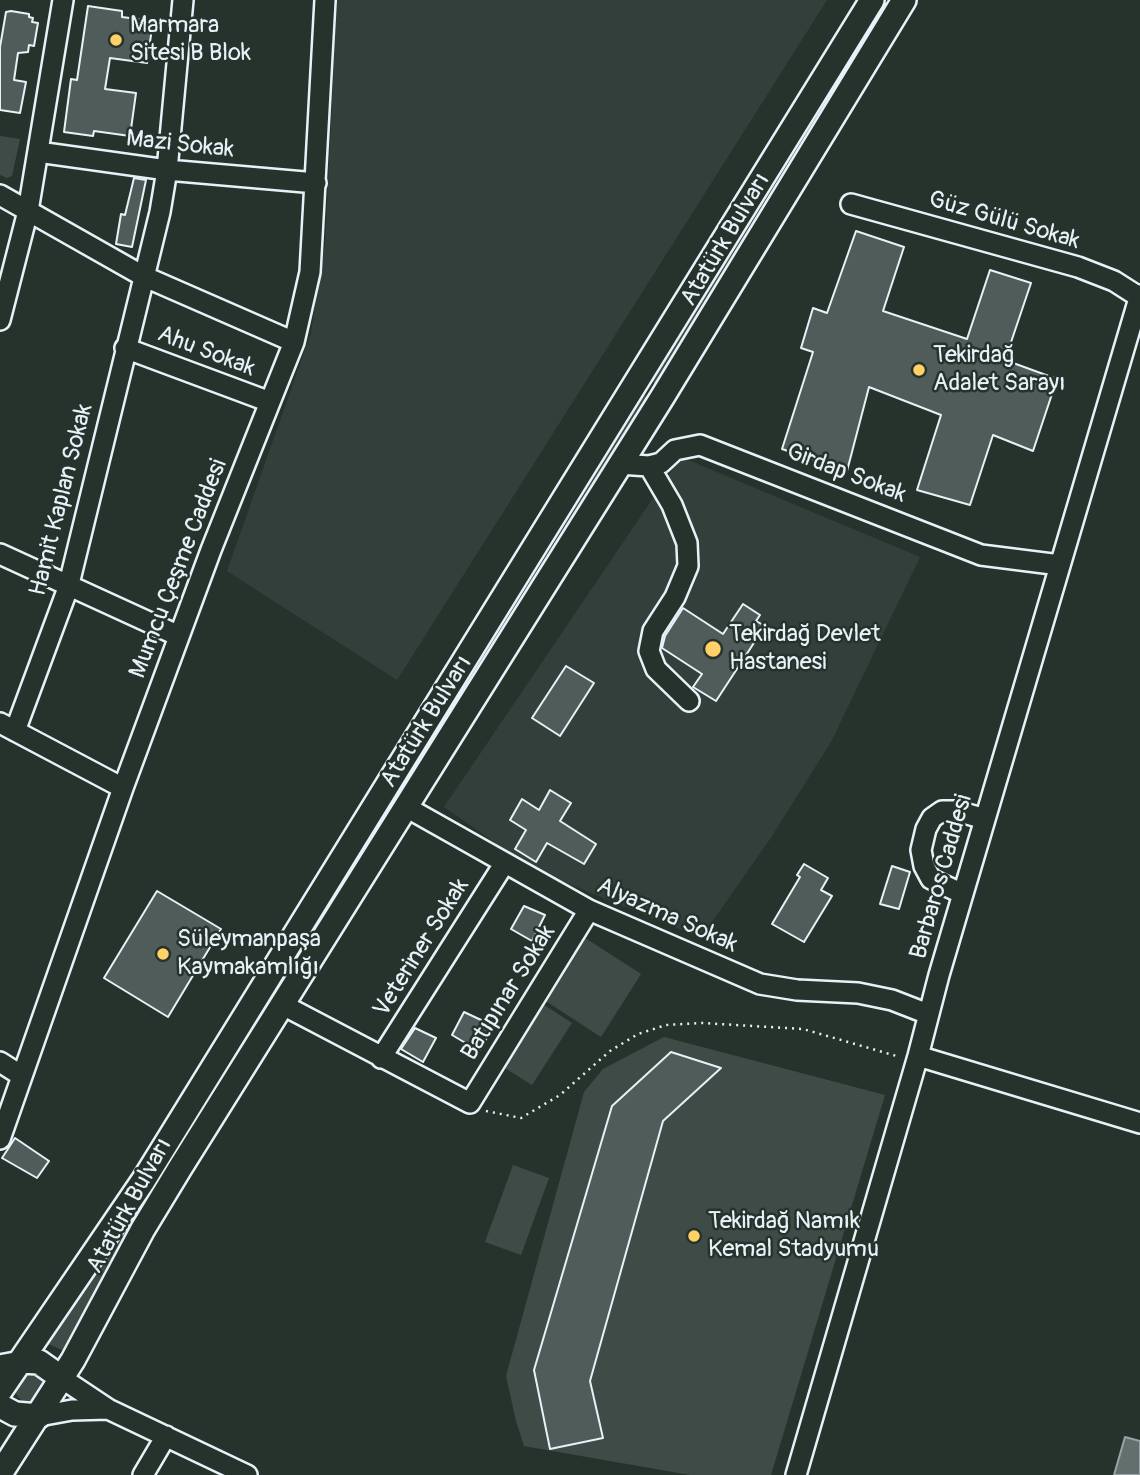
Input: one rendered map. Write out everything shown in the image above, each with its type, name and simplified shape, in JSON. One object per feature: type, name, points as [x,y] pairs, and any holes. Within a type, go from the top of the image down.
[{"type":"main road","name":"Atatürk Bulvarı","points":[[0,1391],[10,1363],[143,1181],[872,0]]},
{"type":"main road","name":"Atatürk Bulvarı","points":[[0,1474],[62,1379],[143,1229],[904,0]]},
{"type":"main road","points":[[10,1363],[38,1362],[62,1379]]},
{"type":"main road","points":[[0,1406],[15,1415],[39,1416]]},
{"type":"street","points":[[0,320],[28,211],[63,0]]},
{"type":"street","name":"Hamit Kaplan Sokak","points":[[7,727],[68,588],[142,276],[160,212],[167,170],[183,0]]},
{"type":"street","name":"Mumcu Çeşme Caddesi","points":[[0,1139],[123,788],[294,342],[310,272],[325,0]]},
{"type":"street","name":"Mazi Sokak","points":[[38,152],[167,170],[316,183]]},
{"type":"street","points":[[0,195],[142,276],[294,342]]},
{"type":"street","name":"Güz Gülü Sokak","points":[[851,204],[1078,267],[1114,281],[1140,296]]},
{"type":"street","name":"Barbaros Caddesi","points":[[796,1475],[963,894],[1140,296]]},
{"type":"street","name":"Ahu Sokak","points":[[125,348],[270,402]]},
{"type":"street","name":"Girdap Sokak","points":[[649,466],[661,463],[675,450],[700,445],[981,555],[1060,565]]},
{"type":"street","points":[[619,464],[649,466],[672,505],[687,543],[688,566],[675,597],[653,631],[649,651],[656,669],[689,701]]},
{"type":"street","points":[[0,554],[68,588],[180,636]]},
{"type":"street","points":[[7,727],[123,788]]},
{"type":"street","name":"Alyazma Sokak","points":[[406,807],[589,910],[760,984],[797,990],[858,993],[892,1000],[928,1014]]},
{"type":"street","points":[[963,894],[931,879],[924,866],[922,850],[926,829],[932,818],[942,811],[957,811],[985,819]]},
{"type":"street","name":"Veteriner Sokak","points":[[382,1058],[504,864]]},
{"type":"street","name":"Batıpınar Sokak","points":[[470,1103],[589,910]]},
{"type":"street","points":[[283,1004],[470,1103]]},
{"type":"street","points":[[917,1059],[1140,1123]]},
{"type":"street","points":[[0,1062],[22,1076]]},
{"type":"street","points":[[62,1379],[108,1409],[247,1475]]},
{"type":"street","points":[[39,1416],[72,1410],[108,1409]]},
{"type":"street","points":[[143,1475],[166,1437]]},
{"type":"path","points":[[470,1103],[494,1114],[521,1118],[560,1094],[610,1051],[638,1034],[666,1025],[702,1023],[803,1029],[917,1059]]},
{"type":"shaded area","points":[[337,0],[827,0],[397,680],[227,571],[311,333],[325,245]]},
{"type":"shaded area","points":[[875,6],[883,11],[656,384],[647,380]]},
{"type":"shaded area","points":[[0,136],[20,139],[12,176],[7,178],[0,175]]},
{"type":"shaded area","points":[[641,393],[648,397],[454,709],[447,706]]},
{"type":"shaded area","name":"Tekirdağ Devlet Hastanesi","points":[[681,457],[920,557],[831,742],[770,839],[701,938],[533,869],[444,807]]},
{"type":"shaded area","points":[[439,721],[447,725],[256,1031],[248,1026]]},
{"type":"shaded area","points":[[579,934],[641,974],[601,1037],[538,996]]},
{"type":"shaded area","points":[[538,1001],[572,1023],[532,1085],[497,1063]]},
{"type":"shaded area","name":"Tekirdağ Namık Kemal Stadyumu","points":[[664,1037],[885,1095],[771,1475],[690,1475],[524,1446],[516,1421],[506,1376],[584,1092],[603,1069]]},
{"type":"shaded area","points":[[221,1069],[229,1074],[141,1217],[64,1351],[42,1341]]},
{"type":"shaded area","points":[[513,1165],[549,1178],[521,1255],[485,1242]]},
{"type":"shaded area","points":[[29,1374],[39,1378],[43,1388],[39,1398],[29,1402],[19,1398],[15,1388],[19,1378]]},
{"type":"shaded area","points":[[1125,1437],[1140,1441],[1140,1475],[1114,1475]]},
{"type":"building","points":[[88,6],[122,11],[122,17],[153,21],[147,63],[110,58],[105,89],[136,93],[130,136],[94,131],[93,136],[64,132],[71,79],[77,80]]},
{"type":"building","points":[[6,12],[29,14],[29,17],[33,18],[32,22],[38,23],[34,46],[29,45],[28,52],[18,53],[14,80],[26,82],[20,113],[0,110],[0,47]]},
{"type":"building","points":[[134,178],[146,180],[132,247],[116,244],[121,214],[125,215]]},
{"type":"building","name":"Tekirdağ Adalet Sarayı","points":[[856,231],[904,247],[883,311],[967,339],[990,270],[1031,283],[1005,360],[1057,379],[1033,451],[993,435],[970,505],[917,490],[941,415],[869,387],[847,471],[782,449],[813,352],[801,348],[813,308],[827,313]]},
{"type":"building","points":[[743,604],[760,615],[756,621],[765,626],[716,701],[693,687],[702,674],[662,648],[665,636],[683,608],[723,634]]},
{"type":"building","points":[[566,666],[594,683],[560,736],[532,718]]},
{"type":"building","points":[[550,790],[571,803],[560,821],[596,844],[584,864],[547,843],[536,862],[515,849],[526,830],[510,820],[522,799],[539,810]]},
{"type":"building","points":[[804,864],[828,878],[821,890],[832,896],[804,942],[772,924],[800,877],[797,875]]},
{"type":"building","points":[[892,866],[910,872],[899,909],[880,904]]},
{"type":"building","name":"Süleymanpaşa Kaymakamlığı","points":[[157,891],[221,929],[168,1017],[104,978]]},
{"type":"building","points":[[524,906],[545,915],[532,941],[511,929]]},
{"type":"building","points":[[464,1012],[494,1026],[479,1051],[452,1035]]},
{"type":"building","points":[[415,1028],[436,1038],[423,1062],[401,1049]]},
{"type":"building","points":[[671,1052],[721,1068],[663,1121],[590,1381],[603,1438],[550,1449],[534,1370],[612,1106]]},
{"type":"building","points":[[15,1138],[49,1161],[37,1178],[2,1158]]},
{"type":"place","name":"Marmara Sitesi B Blok","points":[[116,40]]},
{"type":"place","name":"Tekirdağ Adalet Sarayı","points":[[919,370]]},
{"type":"place","name":"Tekirdağ Devlet Hastanesi","points":[[713,649]]},
{"type":"place","name":"Süleymanpaşa Kaymakamlığı","points":[[163,954]]},
{"type":"place","name":"Tekirdağ Namık Kemal Stadyumu","points":[[694,1236]]}]
